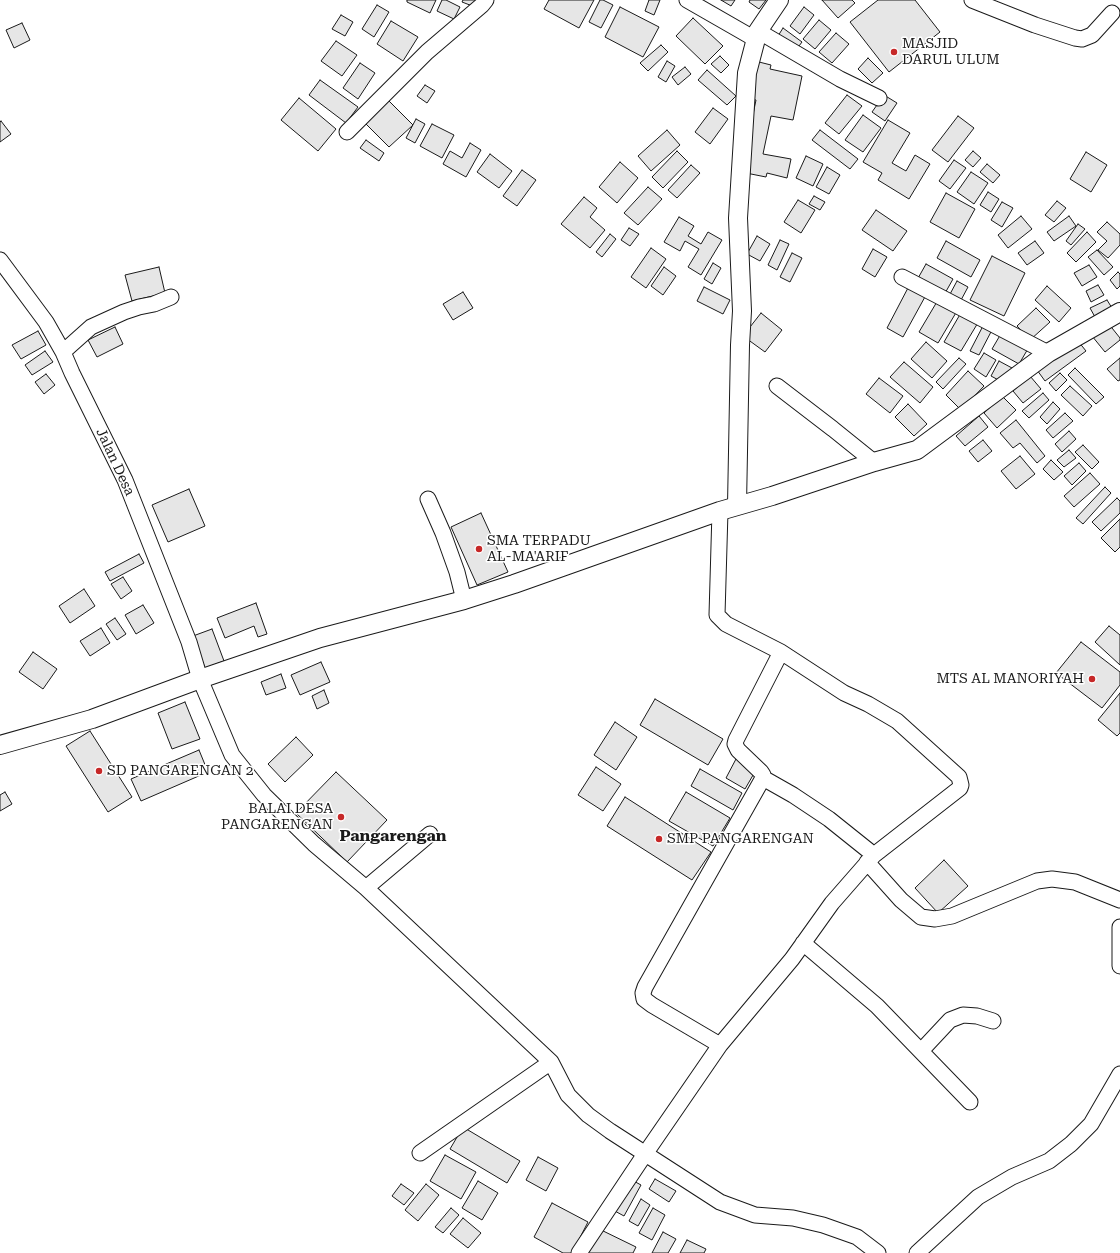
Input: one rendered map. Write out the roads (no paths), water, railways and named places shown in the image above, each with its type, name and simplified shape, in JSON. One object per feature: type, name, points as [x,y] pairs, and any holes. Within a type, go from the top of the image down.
[{"type":"street","points":[[346,132],[427,52],[486,0]]},
{"type":"street","points":[[687,0],[879,98]]},
{"type":"street","points":[[737,506],[742,310],[738,218],[747,73],[757,35],[779,0]]},
{"type":"street","points":[[972,0],[1035,25],[1082,39],[1092,35],[1112,13]]},
{"type":"street","name":"Jalan Desa","points":[[0,260],[46,322],[63,352],[125,480],[189,642],[200,679],[232,755],[264,795],[314,844],[366,888],[551,1062],[568,1095],[588,1115],[720,1202],[755,1215],[793,1218],[823,1225],[857,1237],[878,1253]]},
{"type":"street","points":[[902,277],[1048,352]]},
{"type":"street","points":[[63,352],[91,327],[124,312],[154,304],[171,297]]},
{"type":"street","points":[[0,745],[92,719],[200,679],[320,638],[464,600],[514,584],[720,511],[772,496],[874,462],[917,450],[1048,352],[1120,312]]},
{"type":"street","points":[[777,386],[874,462]]},
{"type":"street","points":[[428,498],[457,572],[464,600]]},
{"type":"street","points":[[580,1253],[720,1044],[792,959],[832,903],[870,858],[960,788],[962,783],[959,777],[897,721],[868,704],[844,693],[781,652],[726,624],[717,615],[720,511]]},
{"type":"street","points":[[781,652],[736,740],[738,750],[761,772],[763,778],[793,795],[829,819],[870,858],[901,900],[921,917],[935,919],[952,916],[1037,881],[1052,878],[1075,882],[1120,900]]},
{"type":"street","points":[[720,1044],[652,1005],[644,999],[643,993],[763,778]]},
{"type":"street","points":[[366,888],[430,834]]},
{"type":"street","points":[[1120,927],[1120,966]]},
{"type":"street","points":[[803,943],[877,1006],[970,1102]]},
{"type":"street","points":[[921,1051],[950,1020],[962,1015],[977,1016],[993,1021]]},
{"type":"street","points":[[420,1153],[551,1062]]},
{"type":"street","points":[[917,1253],[978,1196],[1012,1177],[1049,1161],[1070,1144],[1090,1124],[1120,1074]]},
{"type":"place","name":"MASJID DARUL ULUM","points":[[894,52]]},
{"type":"place","name":"SMA TERPADU AL-MA'ARIF","points":[[479,549]]},
{"type":"place","name":"MTS AL MANORIYAH","points":[[1092,679]]},
{"type":"place","name":"SD PANGARENGAN 2","points":[[99,771]]},
{"type":"place","name":"BALAI DESA PANGARENGAN","points":[[341,817]]},
{"type":"place","name":"SMP PANGARENGAN","points":[[659,839]]},
{"type":"district","name":"Pangarengan","points":[[393,836]]}]
